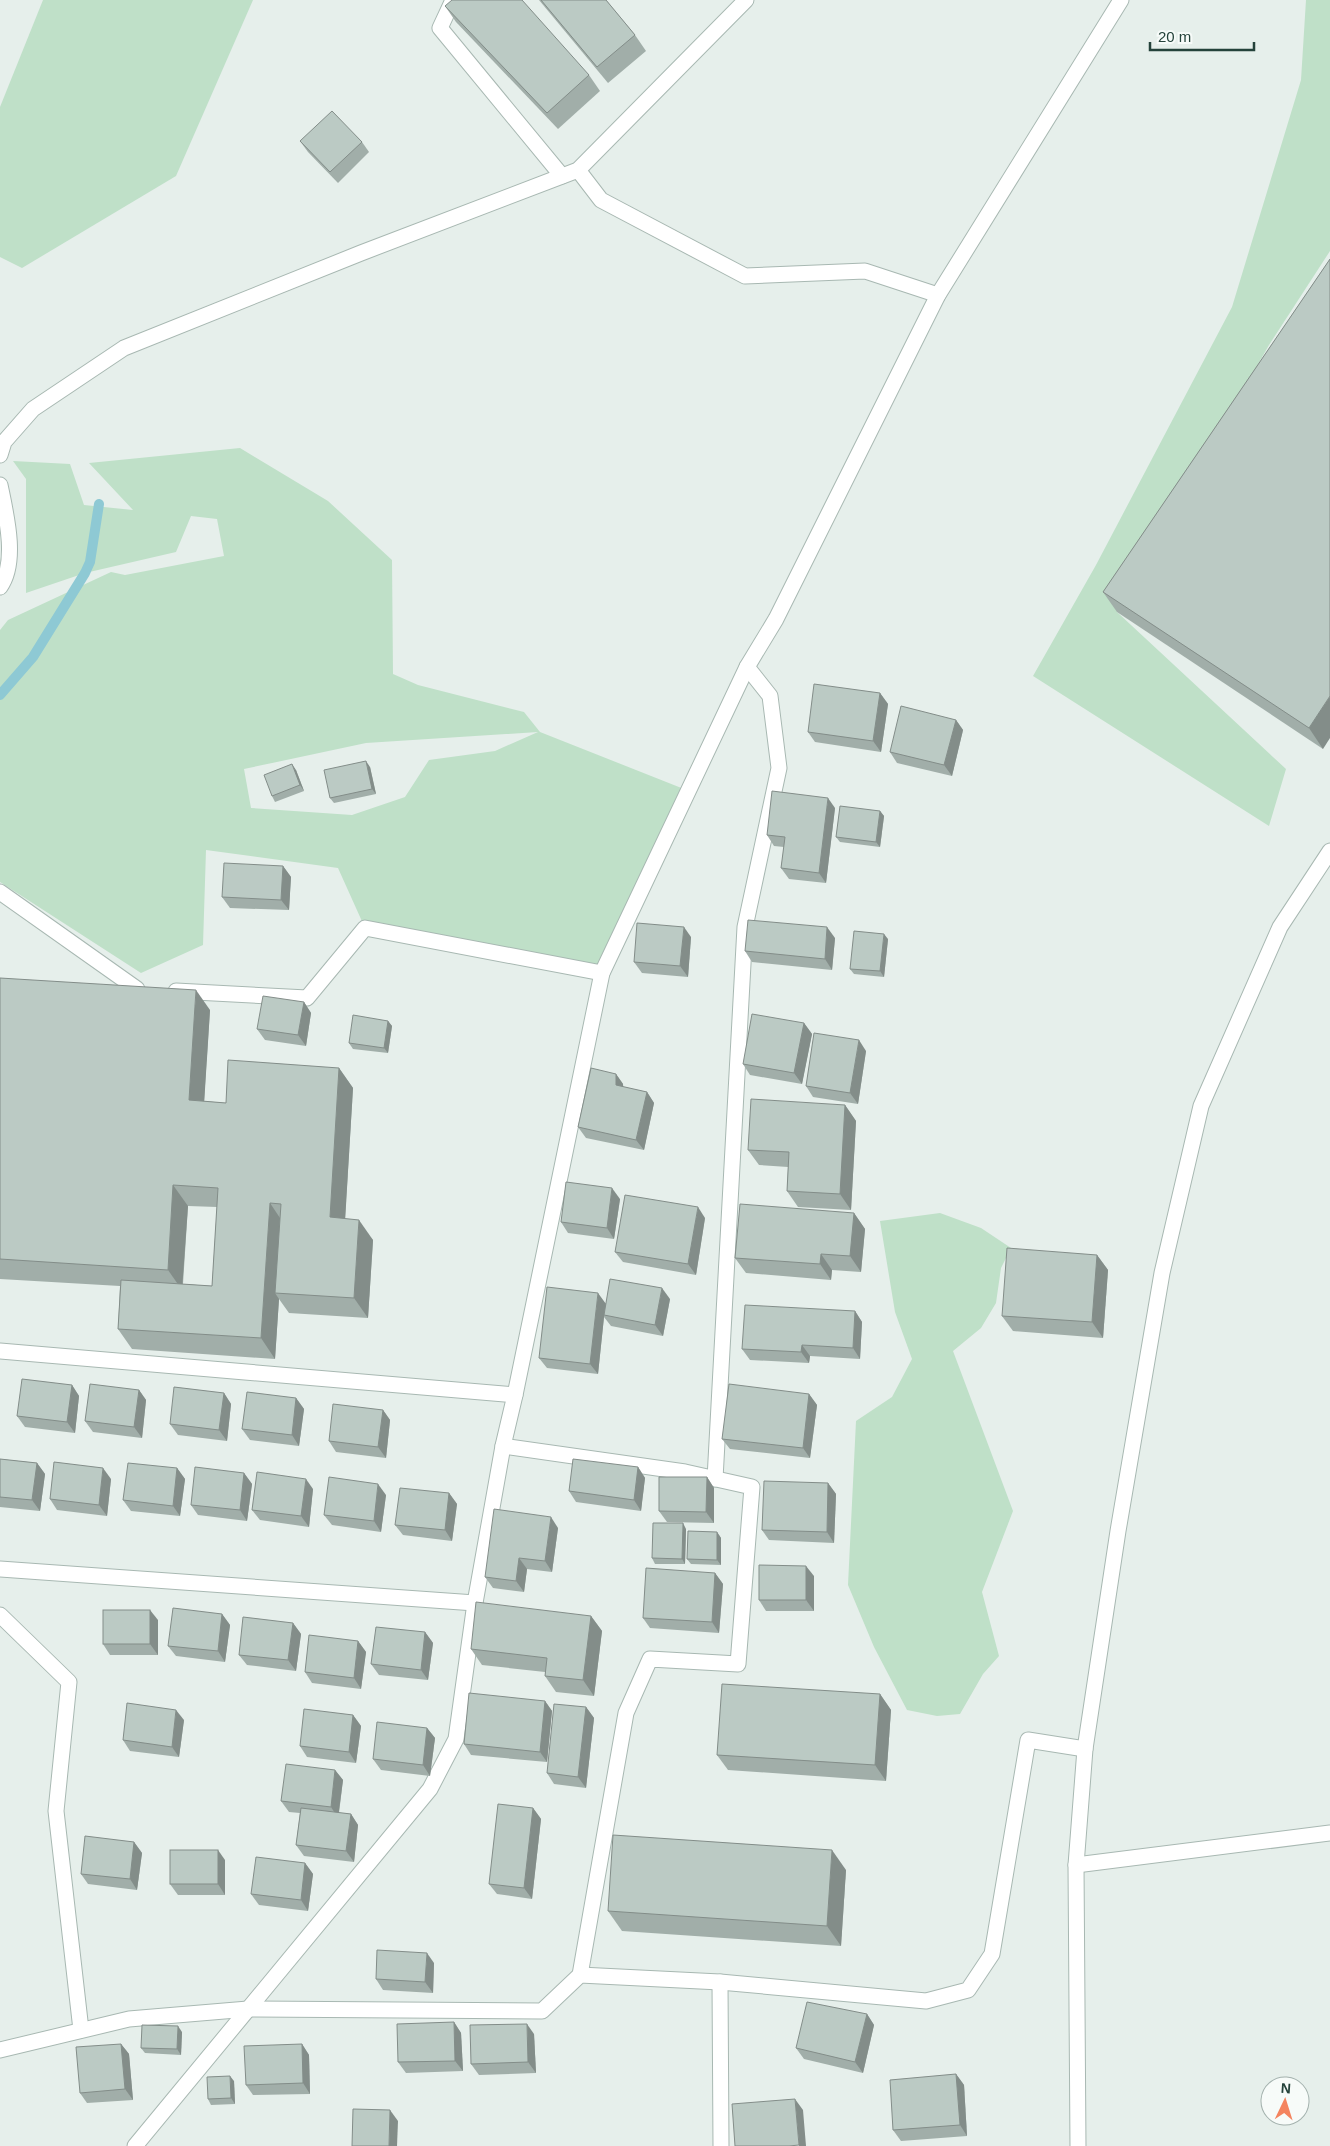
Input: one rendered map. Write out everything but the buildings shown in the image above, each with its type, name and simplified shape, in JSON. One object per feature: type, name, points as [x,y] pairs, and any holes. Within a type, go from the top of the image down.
[{"type":"street","points":[[453,0],[440,28],[562,176]]},
{"type":"street","points":[[0,455],[4,442],[33,409],[124,348],[361,253],[578,170],[746,0]]},
{"type":"street","points":[[135,2146],[430,1789],[456,1739],[475,1603],[503,1446],[602,973],[747,667],[776,619],[938,295],[1121,0]]},
{"type":"street","points":[[578,170],[601,200],[745,276],[865,271],[938,295]]},
{"type":"street","points":[[0,485],[10,556],[6,579],[0,587]]},
{"type":"street","points":[[715,1479],[745,927],[779,768],[770,696],[747,667]]},
{"type":"street","points":[[1078,2146],[1076,1865],[1085,1749],[1118,1531],[1162,1273],[1201,1106],[1280,927],[1330,851]]},
{"type":"street","points":[[0,892],[137,989]]},
{"type":"street","points":[[108,988],[307,998],[365,928],[602,973]]},
{"type":"street","points":[[0,1351],[515,1395]]},
{"type":"street","points":[[0,2050],[129,2019],[248,2008],[542,2011],[580,1975],[626,1713],[650,1660],[738,1664],[752,1487],[685,1472],[503,1446]]},
{"type":"street","points":[[0,1569],[475,1603]]},
{"type":"street","points":[[0,1615],[68,1682],[56,1810],[81,2030]]},
{"type":"street","points":[[580,1975],[720,1982],[926,2001],[968,1990],[992,1954],[1028,1740],[1085,1749]]},
{"type":"street","points":[[1076,1865],[1330,1833]]},
{"type":"street","points":[[720,1982],[721,2146]]},
{"type":"green space","points":[[43,0],[253,0],[176,176],[22,268],[0,257],[0,107]]},
{"type":"green space","points":[[1306,0],[1330,0],[1330,251],[1269,345],[1117,612],[1286,769],[1269,826],[1033,676],[1096,565],[1232,307],[1301,80]]},
{"type":"green space","points":[[240,448],[328,501],[392,560],[393,674],[418,685],[524,712],[540,732],[689,791],[602,973],[365,928],[338,868],[206,850],[203,945],[141,973],[0,882],[0,630],[8,620],[111,572],[125,575],[224,556],[217,519],[191,516],[176,552],[85,573],[26,593],[26,479],[13,461],[70,464],[84,505],[133,510],[89,463]],"holes":[[[538,732],[495,751],[429,760],[405,797],[352,815],[251,808],[244,769],[366,743]]]},
{"type":"green space","points":[[940,1213],[981,1228],[1011,1248],[1001,1268],[996,1303],[981,1328],[953,1351],[1013,1511],[982,1592],[999,1656],[983,1674],[960,1714],[937,1716],[907,1710],[874,1647],[848,1585],[856,1421],[892,1397],[912,1359],[895,1312],[880,1221]]},
{"type":"waterway","points":[[0,695],[33,657],[85,573],[90,562],[99,504]]}]
